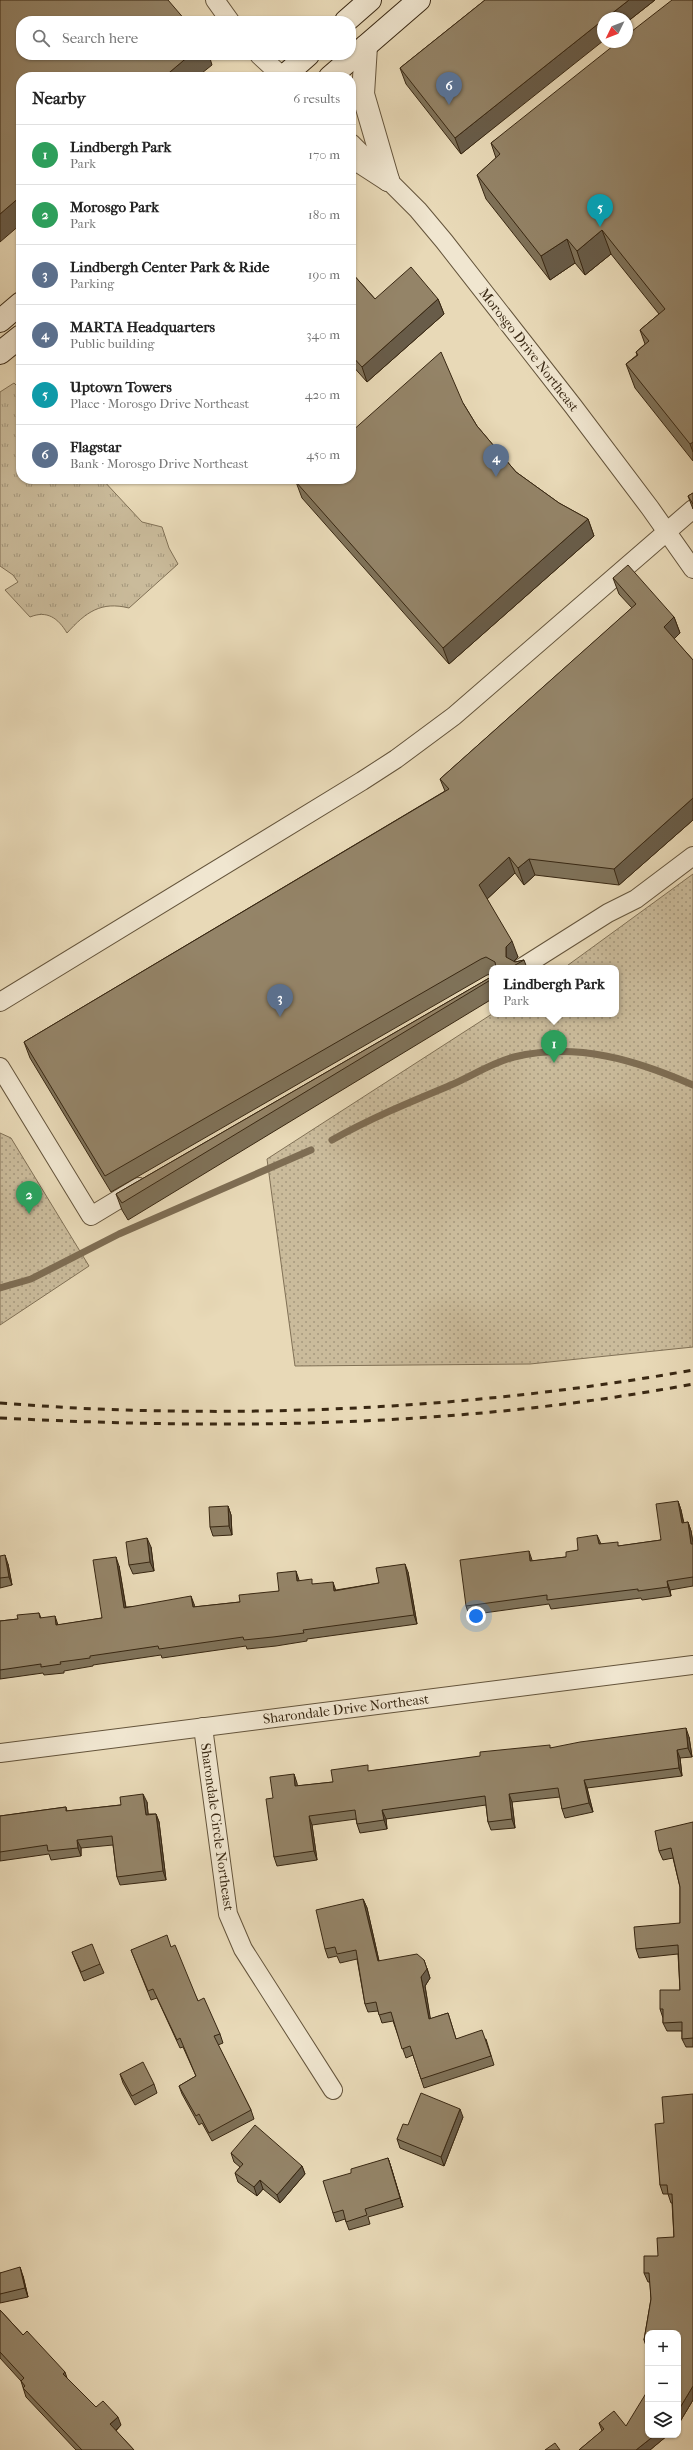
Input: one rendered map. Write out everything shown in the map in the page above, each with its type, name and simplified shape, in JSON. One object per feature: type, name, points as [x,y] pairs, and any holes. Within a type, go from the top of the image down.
[{"type":"main road","points":[[352,16],[370,0]]},
{"type":"main road","points":[[356,55],[419,0]]},
{"type":"main road","points":[[366,46],[363,94],[388,180]]},
{"type":"main road","points":[[289,72],[302,60]]},
{"type":"main road","points":[[336,72],[350,60]]},
{"type":"main road","points":[[356,159],[388,180]]},
{"type":"main road","points":[[0,321],[16,307]]},
{"type":"main road","points":[[0,353],[16,340]]},
{"type":"street","points":[[215,0],[226,16]]},
{"type":"street","points":[[264,60],[278,72]]},
{"type":"street","name":"Morosgo Drive Northeast","points":[[356,148],[418,210],[494,303],[666,530],[693,569]]},
{"type":"street","points":[[0,1002],[362,781],[425,739],[454,716],[666,530],[693,509]]},
{"type":"street","points":[[525,965],[608,913],[636,899],[693,856]]},
{"type":"street","points":[[0,1067],[91,1216],[157,1177]]},
{"type":"street","name":"Sharondale Drive Northeast","points":[[0,1753],[693,1665]]},
{"type":"street","name":"Sharondale Circle Northeast","points":[[203,1727],[228,1914],[243,1949],[333,2090]]},
{"type":"green space","points":[[14,383],[16,385],[16,484],[107,484],[142,522],[162,527],[169,548],[178,564],[129,608],[119,606],[102,607],[81,619],[67,633],[60,623],[52,617],[42,614],[30,617],[5,590],[18,582],[13,575],[0,566],[0,392]]},
{"type":"green space","points":[[693,874],[693,1347],[530,1364],[295,1366],[267,1159],[489,1016],[619,1017],[619,965],[568,965]]},
{"type":"green space","points":[[0,1133],[11,1138],[89,1266],[0,1325]]},
{"type":"building","points":[[0,0],[168,0],[182,16],[16,16],[16,60],[184,60],[170,72],[16,72],[16,200],[0,214]]},
{"type":"building","points":[[485,0],[629,0],[614,12],[597,12],[597,25],[455,138],[400,68]]},
{"type":"building","points":[[672,0],[693,0],[693,442],[690,444],[626,364],[638,355],[636,352],[649,341],[640,330],[665,309],[602,230],[577,251],[567,239],[541,256],[477,175],[500,154],[491,143],[610,48],[633,48],[633,30]]},
{"type":"building","points":[[411,267],[438,299],[362,367],[356,360],[356,278],[375,299]]},
{"type":"building","points":[[441,352],[463,403],[477,426],[516,472],[559,503],[588,519],[443,648],[298,484],[356,484],[356,428]]},
{"type":"building","points":[[693,493],[693,504],[688,496]]},
{"type":"building","points":[[628,565],[674,617],[664,627],[693,660],[693,798],[614,869],[529,859],[518,868],[509,857],[479,885],[512,941],[506,947],[506,957],[515,962],[524,960],[515,965],[496,965],[495,962],[486,957],[481,959],[105,1176],[24,1042],[449,789],[440,779],[636,604],[613,578]]},
{"type":"building","points":[[489,978],[489,981],[122,1203],[116,1194]]},
{"type":"building","points":[[678,1501],[682,1523],[688,1522],[691,1544],[693,1544],[693,1577],[667,1581],[668,1587],[638,1591],[638,1589],[547,1600],[547,1595],[466,1606],[460,1560],[529,1551],[530,1561],[566,1557],[566,1552],[578,1550],[577,1538],[597,1535],[599,1544],[618,1542],[618,1546],[661,1540],[656,1504]]},
{"type":"building","points":[[228,1506],[229,1526],[210,1527],[209,1507]]},
{"type":"building","points":[[147,1538],[150,1562],[129,1565],[126,1542]]},
{"type":"building","points":[[5,1555],[9,1577],[0,1578],[0,1556]]},
{"type":"building","points":[[116,1557],[124,1608],[191,1596],[193,1607],[240,1602],[239,1595],[279,1591],[277,1573],[296,1571],[297,1581],[312,1579],[312,1584],[333,1582],[334,1591],[379,1583],[376,1568],[405,1564],[414,1615],[303,1630],[304,1633],[244,1640],[243,1637],[159,1649],[158,1646],[90,1656],[90,1658],[60,1662],[61,1664],[41,1667],[41,1664],[0,1670],[0,1621],[18,1619],[17,1615],[39,1613],[40,1618],[55,1616],[56,1625],[102,1618],[93,1560]]},
{"type":"building","points":[[686,1728],[688,1748],[677,1750],[679,1768],[584,1780],[589,1803],[562,1809],[558,1788],[509,1794],[512,1819],[488,1822],[485,1796],[382,1810],[384,1820],[357,1824],[355,1810],[309,1816],[314,1851],[274,1857],[266,1799],[273,1798],[270,1777],[294,1774],[295,1786],[333,1782],[331,1770],[368,1765],[368,1771],[480,1756],[480,1752],[550,1745],[550,1748],[580,1742]]},
{"type":"building","points":[[143,1794],[146,1815],[156,1814],[163,1871],[117,1877],[112,1836],[77,1840],[78,1848],[48,1851],[47,1845],[0,1852],[0,1816],[66,1807],[66,1811],[121,1805],[120,1797]]},
{"type":"building","points":[[693,1822],[693,2038],[682,2039],[682,2022],[663,2023],[663,2009],[660,2009],[660,1990],[680,1990],[678,1945],[636,1949],[634,1927],[680,1923],[680,1887],[671,1848],[659,1851],[655,1831]]},
{"type":"building","points":[[363,1899],[378,1961],[417,1954],[424,1960],[427,1969],[421,1977],[429,2019],[448,2013],[456,2039],[482,2030],[491,2056],[421,2079],[410,2046],[402,2049],[391,2012],[379,2015],[376,2002],[365,2004],[356,1950],[337,1954],[335,1947],[325,1949],[316,1910]]},
{"type":"building","points":[[167,1935],[171,1947],[175,1945],[198,2001],[204,1998],[220,2034],[214,2036],[251,2110],[209,2133],[199,2114],[196,2116],[179,2086],[196,2076],[180,2038],[177,2040],[153,1989],[148,1991],[131,1950]]},
{"type":"building","points":[[92,1944],[100,1964],[81,1972],[72,1952]]},
{"type":"building","points":[[143,2062],[154,2084],[132,2096],[120,2074]]},
{"type":"building","points":[[421,2093],[460,2109],[441,2157],[397,2139],[403,2124],[408,2125]]},
{"type":"building","points":[[693,2094],[693,2386],[681,2406],[681,2330],[646,2330],[651,2299],[649,2273],[644,2273],[644,2256],[658,2256],[657,2238],[674,2237],[672,2194],[668,2194],[667,2185],[660,2185],[655,2124],[664,2123],[662,2097]]},
{"type":"building","points":[[255,2125],[302,2166],[277,2195],[260,2180],[254,2187],[235,2173],[243,2164],[231,2153]]},
{"type":"building","points":[[388,2158],[400,2198],[365,2209],[367,2215],[346,2222],[343,2210],[333,2213],[323,2181],[351,2173],[351,2169]]},
{"type":"building","points":[[20,2267],[25,2288],[0,2294],[0,2273]]},
{"type":"building","points":[[0,2310],[23,2335],[27,2331],[65,2372],[63,2374],[96,2407],[103,2401],[118,2417],[110,2424],[134,2450],[82,2450],[23,2388],[25,2386],[21,2381],[24,2378],[0,2352]]},
{"type":"building","points":[[645,2395],[645,2438],[651,2438],[636,2450],[579,2450],[604,2429],[599,2423],[614,2411],[626,2426]]},
{"type":"building","points":[[555,2443],[560,2450],[545,2450]]},
{"type":"waterway","points":[[332,1140],[376,1117],[451,1085],[497,1063],[514,1057],[537,1053],[561,1052],[606,1056],[650,1068],[693,1085]]},
{"type":"waterway","points":[[0,1288],[31,1279],[119,1234],[311,1150]]},
{"type":"railway","points":[[0,1403],[86,1409],[172,1411],[247,1411],[397,1406],[546,1392],[693,1370]]},
{"type":"railway","points":[[0,1418],[174,1424],[348,1422],[434,1417],[520,1409],[607,1398],[693,1384]]},
{"type":"place","name":"Flagstar","points":[[449,105]]},
{"type":"place","name":"Uptown Towers","points":[[600,227]]},
{"type":"place","name":"MARTA Headquarters","points":[[496,477]]},
{"type":"place","name":"Lindbergh Center Park & Ride","points":[[280,1017]]},
{"type":"place","name":"Lindbergh Park","points":[[554,1063]]},
{"type":"place","name":"Morosgo Park","points":[[29,1214]]}]
